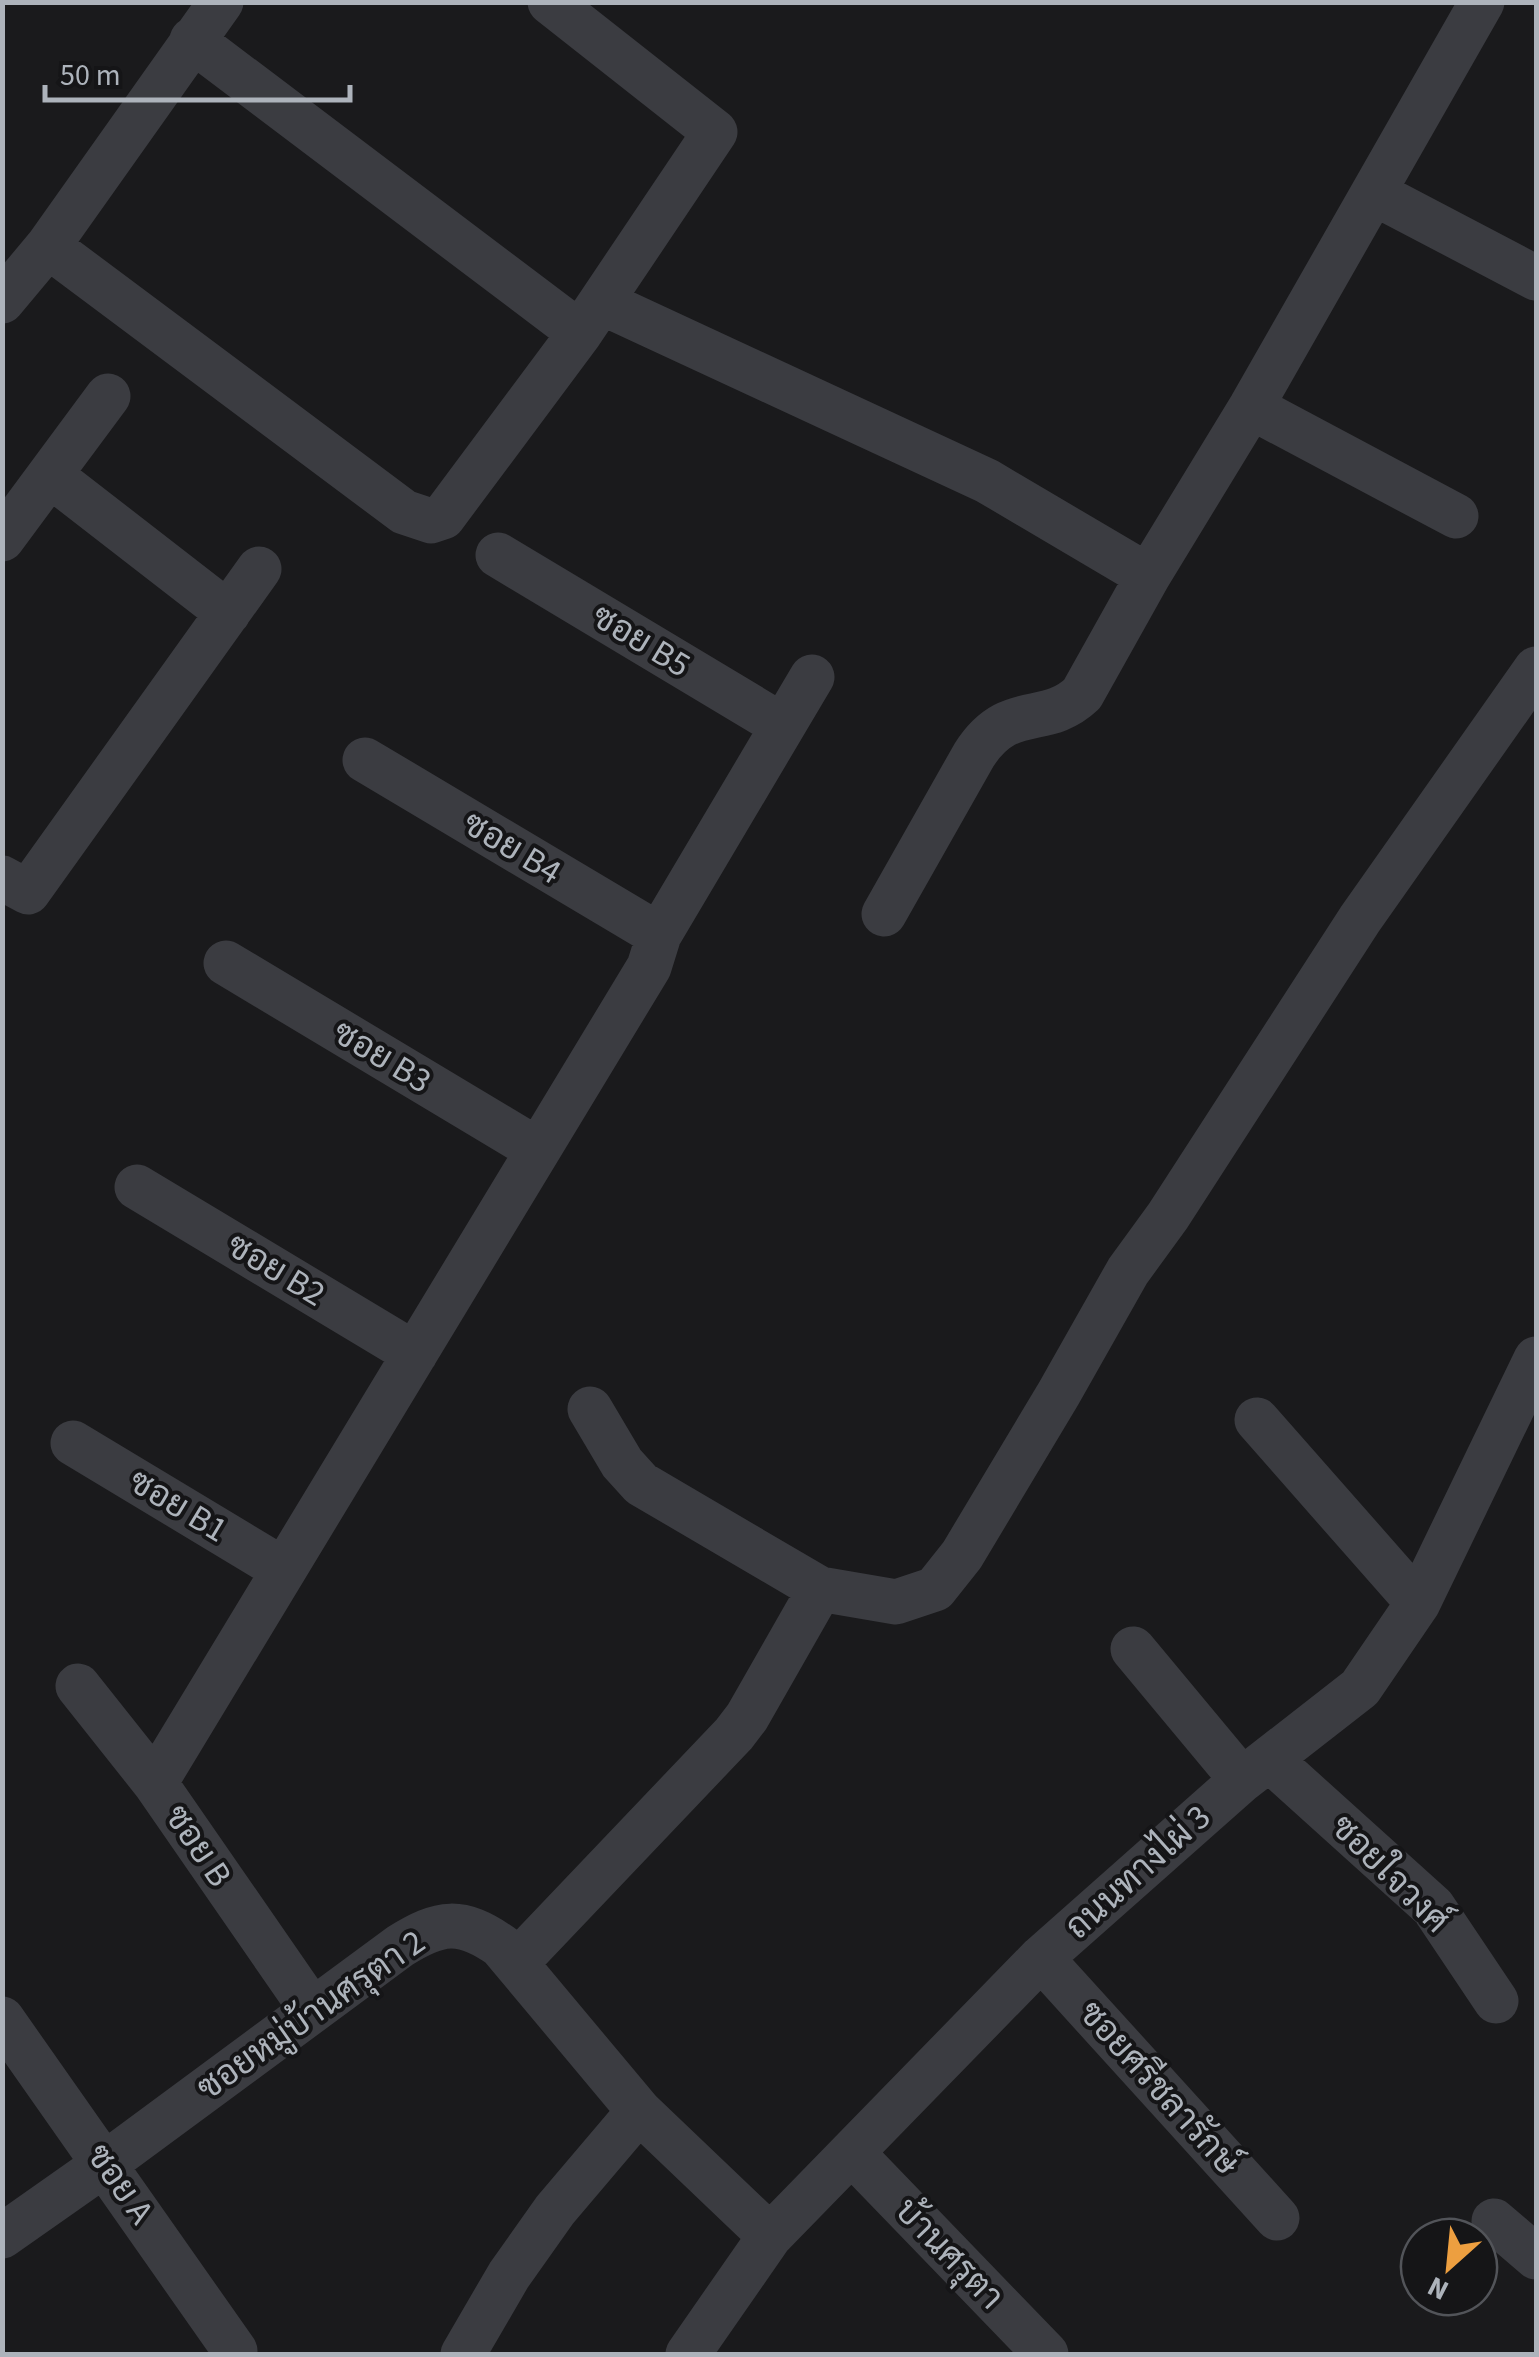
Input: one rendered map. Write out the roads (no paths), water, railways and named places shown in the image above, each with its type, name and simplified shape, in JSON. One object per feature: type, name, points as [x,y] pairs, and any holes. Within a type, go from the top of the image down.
[{"type":"street","points":[[2,301],[48,246],[221,2]]},
{"type":"street","points":[[48,246],[404,512],[431,521],[442,517],[590,318],[715,132],[550,2]]},
{"type":"street","points":[[884,914],[982,743],[1000,725],[1058,709],[1082,694],[1482,2]]},
{"type":"street","points":[[192,40],[590,318],[987,481],[1148,576]]},
{"type":"street","points":[[1374,193],[1536,278]]},
{"type":"street","points":[[2,540],[108,396]]},
{"type":"street","points":[[1251,407],[1456,516]]},
{"type":"street","points":[[50,474],[228,613]]},
{"type":"street","name":"ซอย B5","points":[[498,555],[783,726]]},
{"type":"street","points":[[15,885],[258,570]]},
{"type":"street","points":[[590,1409],[622,1463],[641,1484],[820,1590],[896,1602],[935,1588],[962,1555],[1128,1271],[1168,1216],[1360,919],[1536,669]]},
{"type":"street","points":[[155,1783],[649,967],[659,935],[812,677]]},
{"type":"street","name":"ซอย B4","points":[[365,760],[659,935]]},
{"type":"street","name":"ซอย B3","points":[[226,963],[538,1150]]},
{"type":"street","name":"ซอย B2","points":[[137,1186],[415,1354]]},
{"type":"street","name":"ถนนทางไผ่ 3","points":[[688,2354],[770,2236],[1041,1958],[1256,1769],[1360,1688],[1418,1603],[1536,1359]]},
{"type":"street","points":[[1257,1420],[1418,1603]]},
{"type":"street","name":"ซอย B1","points":[[73,1442],[284,1570]]},
{"type":"street","points":[[517,1962],[748,1717],[820,1590]]},
{"type":"street","name":"ซอยใจวงศ์","points":[[1133,1649],[1256,1769],[1433,1906],[1496,2002]]},
{"type":"street","name":"ซอย B","points":[[78,1686],[155,1783],[312,2010]]},
{"type":"street","name":"ซอยหมู่บ้านศรุตา 2","points":[[2,2236],[106,2164],[400,1946],[438,1926],[460,1926],[481,1932],[517,1962],[639,2112],[770,2236]]},
{"type":"street","name":"ซอยศรีชลารักษ์","points":[[1041,1958],[1277,2218]]},
{"type":"street","name":"ซอย A","points":[[2,2019],[234,2350]]},
{"type":"street","points":[[463,2354],[508,2275],[555,2210],[639,2112]]},
{"type":"street","name":"บ้านศรุตา","points":[[852,2153],[1046,2354]]},
{"type":"street","points":[[1499,2224],[1536,2257]]}]
